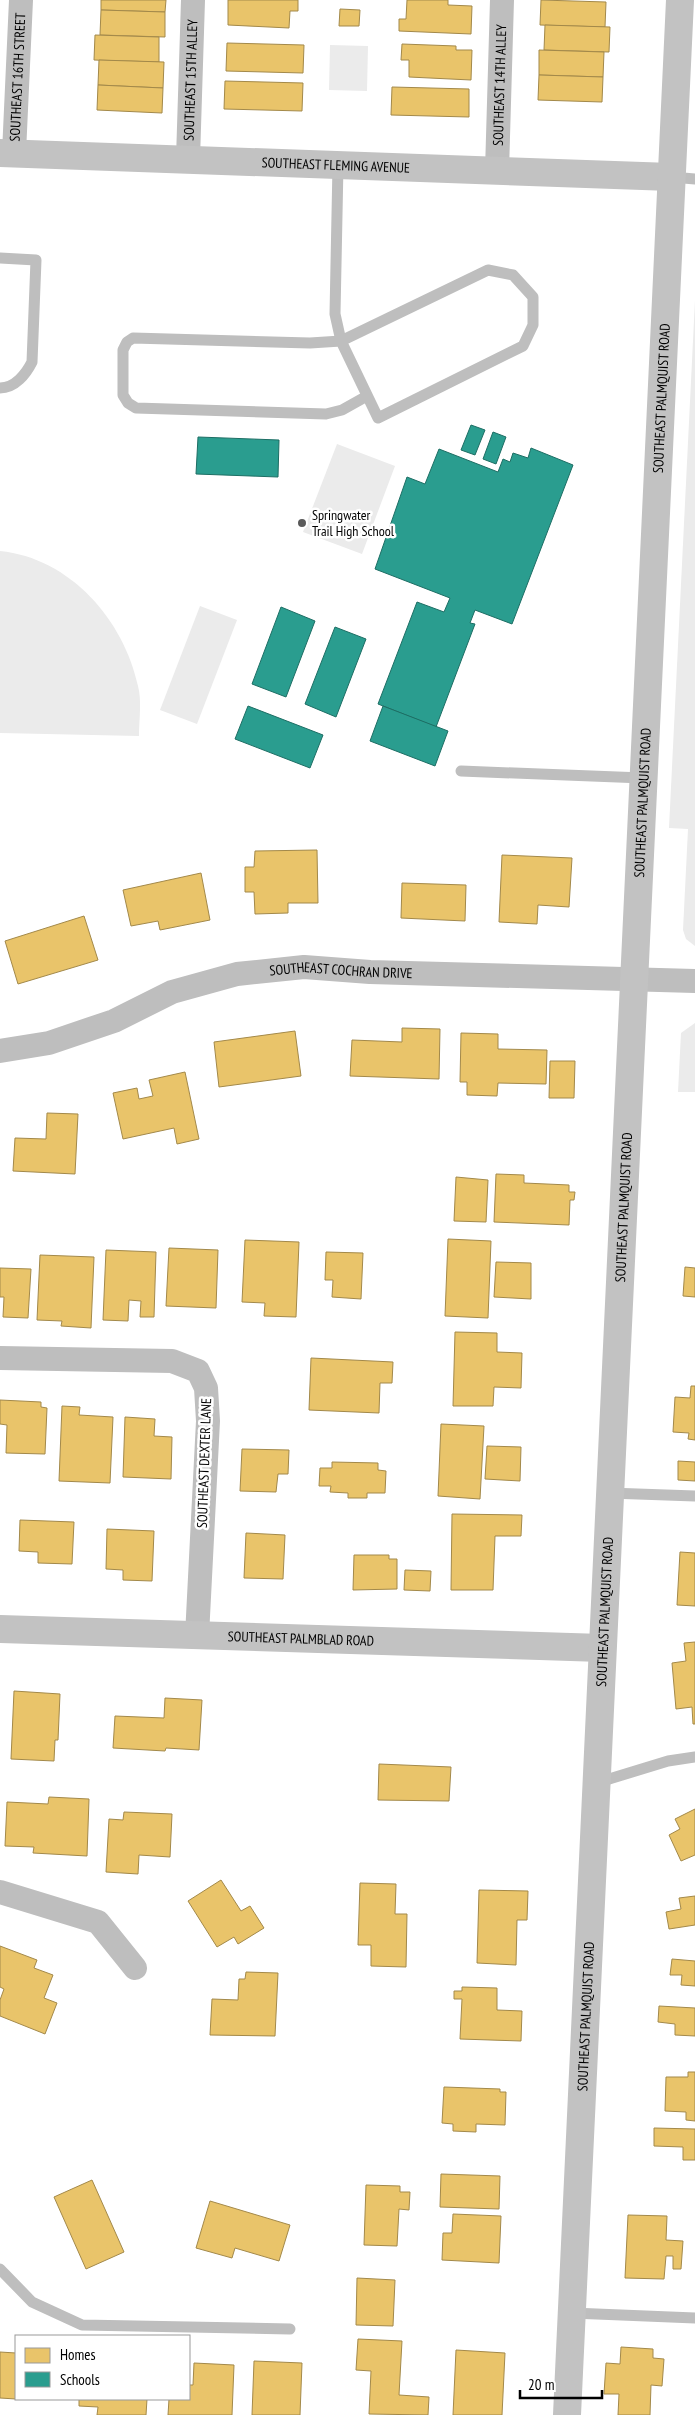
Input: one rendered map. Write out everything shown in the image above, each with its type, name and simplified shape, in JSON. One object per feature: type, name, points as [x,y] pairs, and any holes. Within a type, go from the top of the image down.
[{"type":"main road","name":"SOUTHEAST PALMQUIST ROAD","points":[[566,2415],[643,778],[683,178],[680,0]]},
{"type":"main road","name":"SOUTHEAST FLEMING AVENUE","points":[[7,153],[683,178]]},
{"type":"main road","name":"SOUTHEAST PALMBLAD ROAD","points":[[0,1629],[602,1648]]},
{"type":"street","name":"SOUTHEAST 16TH STREET","points":[[7,153],[21,0]]},
{"type":"street","name":"SOUTHEAST 15TH ALLEY","points":[[188,160],[193,0]]},
{"type":"street","name":"SOUTHEAST 14TH ALLEY","points":[[497,171],[502,0]]},
{"type":"street","name":"SOUTHEAST COCHRAN DRIVE","points":[[0,1051],[49,1043],[114,1020],[172,992],[237,974],[304,967],[380,972],[695,981]]},
{"type":"street","name":"SOUTHEAST DEXTER LANE","points":[[0,1358],[172,1362],[198,1371],[206,1388],[208,1421],[197,1636]]},
{"type":"street","points":[[0,1892],[98,1922],[135,1968]]},
{"type":"lane","points":[[338,165],[335,314],[341,341],[378,418],[523,346],[533,325],[533,297],[513,275],[488,270],[341,341],[310,343],[134,338],[127,342],[122,350],[123,394],[128,403],[136,408],[326,414],[342,410],[367,396]]},
{"type":"lane","points":[[0,258],[36,260],[32,362],[25,375],[6,388],[0,388]]},
{"type":"lane","points":[[461,771],[643,778]]},
{"type":"lane","points":[[609,1492],[695,1496]]},
{"type":"lane","points":[[596,1783],[668,1761],[695,1757]]},
{"type":"lane","points":[[0,2269],[32,2302],[82,2325],[290,2329]]},
{"type":"lane","points":[[572,2313],[695,2318]]},
{"type":"shaded area","points":[[330,45],[368,46],[367,91],[329,90]]},
{"type":"shaded area","points":[[695,300],[695,946],[686,939],[683,930],[688,829],[669,828]]},
{"type":"shaded area","points":[[337,444],[395,466],[362,554],[303,532]]},
{"type":"shaded area","points":[[0,551],[25,556],[49,566],[71,579],[90,596],[107,616],[131,662],[138,686],[140,704],[139,736],[0,733]]},
{"type":"shaded area","points":[[200,606],[237,620],[197,724],[160,710]]},
{"type":"shaded area","points":[[695,1023],[695,1092],[678,1092],[681,1033]]},
{"type":"building: Homes","points":[[101,0],[166,0],[165,12],[101,10]]},
{"type":"building: Homes","points":[[228,0],[298,0],[298,11],[290,11],[289,28],[228,25]]},
{"type":"building: Homes","points":[[407,0],[448,0],[448,5],[472,6],[471,34],[399,31],[399,19],[406,19]]},
{"type":"building: Homes","points":[[541,0],[606,2],[605,27],[540,25]]},
{"type":"building: Homes","points":[[340,9],[360,10],[359,26],[339,26]]},
{"type":"building: Homes","points":[[101,10],[165,12],[165,37],[100,35]]},
{"type":"building: Homes","points":[[545,25],[610,27],[609,52],[544,50]]},
{"type":"building: Homes","points":[[95,35],[159,37],[159,62],[94,60]]},
{"type":"building: Homes","points":[[227,43],[304,45],[303,73],[226,71]]},
{"type":"building: Homes","points":[[402,44],[456,46],[456,50],[472,50],[471,80],[409,77],[409,60],[401,60]]},
{"type":"building: Homes","points":[[539,50],[604,52],[603,77],[539,75]]},
{"type":"building: Homes","points":[[99,60],[164,62],[163,88],[98,85]]},
{"type":"building: Homes","points":[[539,75],[603,77],[602,102],[538,100]]},
{"type":"building: Homes","points":[[225,81],[303,83],[302,111],[224,109]]},
{"type":"building: Homes","points":[[98,85],[163,88],[162,113],[97,110]]},
{"type":"building: Homes","points":[[392,87],[469,89],[469,117],[391,115]]},
{"type":"building: Homes","points":[[317,850],[318,903],[288,903],[288,913],[255,914],[254,892],[245,892],[245,867],[254,867],[255,851]]},
{"type":"building: Homes","points":[[502,855],[572,858],[569,907],[538,905],[537,924],[499,922]]},
{"type":"building: Homes","points":[[201,873],[210,920],[160,930],[158,921],[131,926],[123,890]]},
{"type":"building: Homes","points":[[402,883],[466,885],[465,921],[401,918]]},
{"type":"building: Homes","points":[[84,916],[98,960],[18,984],[5,941]]},
{"type":"building: Homes","points":[[402,1028],[440,1029],[439,1079],[350,1076],[352,1040],[402,1042]]},
{"type":"building: Homes","points":[[295,1031],[301,1076],[219,1087],[214,1042]]},
{"type":"building: Homes","points":[[461,1033],[498,1034],[498,1049],[547,1050],[546,1084],[498,1083],[497,1096],[467,1095],[467,1082],[460,1082]]},
{"type":"building: Homes","points":[[550,1061],[575,1061],[574,1098],[549,1098]]},
{"type":"building: Homes","points":[[185,1072],[199,1139],[177,1144],[174,1128],[123,1139],[113,1093],[137,1088],[139,1099],[153,1096],[149,1080]]},
{"type":"building: Homes","points":[[47,1113],[78,1114],[75,1174],[13,1171],[15,1138],[46,1139]]},
{"type":"building: Homes","points":[[496,1174],[524,1175],[524,1183],[569,1185],[569,1192],[575,1192],[574,1200],[570,1200],[569,1225],[494,1222]]},
{"type":"building: Homes","points":[[456,1177],[488,1180],[486,1222],[454,1221]]},
{"type":"building: Homes","points":[[448,1239],[491,1241],[488,1318],[445,1316]]},
{"type":"building: Homes","points":[[245,1240],[299,1242],[296,1317],[264,1316],[265,1303],[242,1302]]},
{"type":"building: Homes","points":[[169,1248],[218,1250],[216,1308],[166,1306]]},
{"type":"building: Homes","points":[[106,1250],[156,1252],[154,1317],[140,1317],[141,1301],[129,1300],[128,1321],[103,1320]]},
{"type":"building: Homes","points":[[326,1252],[363,1253],[361,1299],[332,1297],[333,1280],[325,1280]]},
{"type":"building: Homes","points":[[40,1255],[94,1257],[91,1328],[61,1326],[62,1321],[37,1320]]},
{"type":"building: Homes","points":[[496,1262],[531,1263],[531,1299],[494,1297]]},
{"type":"building: Homes","points":[[685,1267],[695,1268],[695,1297],[683,1296]]},
{"type":"building: Homes","points":[[0,1268],[31,1269],[28,1318],[3,1317],[4,1297],[0,1297]]},
{"type":"building: Homes","points":[[455,1332],[497,1333],[497,1352],[522,1353],[521,1388],[494,1387],[493,1406],[453,1406]]},
{"type":"building: Homes","points":[[311,1358],[393,1362],[392,1383],[380,1383],[379,1413],[309,1410]]},
{"type":"building: Homes","points":[[691,1386],[695,1386],[695,1440],[688,1439],[689,1433],[673,1432],[675,1397],[690,1398]]},
{"type":"building: Homes","points":[[0,1400],[41,1402],[41,1407],[47,1408],[45,1454],[6,1453],[7,1425],[0,1424]]},
{"type":"building: Homes","points":[[62,1406],[80,1407],[79,1415],[113,1417],[110,1483],[59,1481]]},
{"type":"building: Homes","points":[[125,1417],[155,1419],[154,1436],[172,1437],[171,1479],[123,1477]]},
{"type":"building: Homes","points":[[441,1424],[484,1426],[480,1499],[438,1496]]},
{"type":"building: Homes","points":[[487,1446],[521,1447],[520,1481],[485,1479]]},
{"type":"building: Homes","points":[[242,1449],[289,1450],[288,1474],[278,1474],[276,1492],[240,1491]]},
{"type":"building: Homes","points":[[678,1461],[695,1462],[695,1481],[678,1480]]},
{"type":"building: Homes","points":[[332,1462],[378,1463],[378,1470],[386,1471],[385,1493],[367,1493],[367,1498],[348,1498],[348,1493],[330,1492],[331,1486],[319,1486],[320,1468],[332,1468]]},
{"type":"building: Homes","points":[[452,1514],[522,1515],[521,1536],[495,1536],[493,1590],[451,1590]]},
{"type":"building: Homes","points":[[20,1520],[74,1522],[72,1564],[38,1563],[38,1552],[19,1551]]},
{"type":"building: Homes","points":[[107,1529],[154,1531],[152,1581],[123,1580],[123,1570],[106,1569]]},
{"type":"building: Homes","points":[[246,1533],[285,1535],[283,1579],[244,1578]]},
{"type":"building: Homes","points":[[680,1552],[695,1553],[695,1606],[677,1605]]},
{"type":"building: Homes","points":[[354,1555],[389,1555],[389,1559],[397,1559],[397,1589],[353,1590]]},
{"type":"building: Homes","points":[[405,1570],[431,1571],[430,1591],[404,1590]]},
{"type":"building: Homes","points":[[695,1642],[695,1724],[693,1724],[692,1707],[676,1709],[672,1663],[686,1661],[684,1643]]},
{"type":"building: Homes","points":[[14,1691],[60,1694],[58,1740],[55,1740],[54,1761],[11,1759]]},
{"type":"building: Homes","points":[[165,1698],[202,1700],[199,1750],[166,1748],[165,1751],[113,1748],[115,1716],[164,1718]]},
{"type":"building: Homes","points":[[379,1764],[451,1767],[449,1801],[378,1800]]},
{"type":"building: Homes","points":[[49,1797],[89,1799],[87,1856],[33,1853],[34,1847],[5,1846],[7,1802],[48,1804]]},
{"type":"building: Homes","points":[[695,1809],[695,1855],[681,1861],[669,1835],[680,1829],[675,1819]]},
{"type":"building: Homes","points":[[124,1812],[172,1814],[170,1857],[139,1855],[138,1874],[106,1872],[109,1819],[123,1820]]},
{"type":"building: Homes","points":[[221,1880],[241,1911],[250,1906],[264,1928],[238,1944],[234,1937],[217,1947],[188,1901]]},
{"type":"building: Homes","points":[[360,1883],[396,1884],[395,1914],[407,1914],[406,1967],[371,1966],[371,1945],[358,1945]]},
{"type":"building: Homes","points":[[479,1890],[528,1891],[527,1920],[517,1920],[516,1965],[477,1963]]},
{"type":"building: Homes","points":[[695,1896],[695,1925],[669,1929],[666,1912],[681,1909],[679,1898]]},
{"type":"building: Homes","points":[[0,1946],[37,1960],[34,1968],[53,1975],[44,1998],[57,2003],[45,2034],[0,2016],[0,2000],[4,1989],[0,1987]]},
{"type":"building: Homes","points":[[672,1959],[695,1961],[695,1986],[681,1985],[682,1975],[670,1975]]},
{"type":"building: Homes","points":[[246,1972],[278,1973],[275,2036],[210,2035],[212,1999],[238,2000],[239,1979],[245,1979]]},
{"type":"building: Homes","points":[[462,1987],[497,1988],[497,2010],[522,2011],[521,2041],[460,2039],[462,1999],[454,1999],[454,1991],[462,1991]]},
{"type":"building: Homes","points":[[659,2006],[695,2008],[695,2036],[675,2035],[675,2024],[658,2022]]},
{"type":"building: Homes","points":[[688,2072],[695,2072],[695,2121],[686,2120],[686,2112],[665,2111],[666,2077],[688,2077]]},
{"type":"building: Homes","points":[[444,2087],[500,2089],[500,2092],[506,2092],[505,2125],[476,2124],[476,2132],[453,2131],[453,2124],[442,2123]]},
{"type":"building: Homes","points":[[654,2128],[695,2129],[695,2160],[683,2160],[683,2147],[654,2146]]},
{"type":"building: Homes","points":[[441,2174],[500,2176],[499,2209],[440,2207]]},
{"type":"building: Homes","points":[[92,2180],[124,2252],[86,2269],[54,2197]]},
{"type":"building: Homes","points":[[366,2185],[400,2186],[400,2192],[410,2192],[409,2210],[399,2209],[397,2246],[364,2245]]},
{"type":"building: Homes","points":[[210,2201],[290,2225],[279,2261],[235,2248],[232,2258],[196,2248]]},
{"type":"building: Homes","points":[[453,2214],[501,2216],[499,2263],[442,2260],[443,2233],[452,2233]]},
{"type":"building: Homes","points":[[628,2215],[667,2216],[666,2240],[683,2241],[681,2269],[673,2269],[673,2256],[666,2256],[664,2279],[625,2278]]},
{"type":"building: Homes","points":[[357,2278],[395,2280],[393,2326],[356,2325]]},
{"type":"building: Homes","points":[[358,2339],[402,2341],[399,2395],[429,2397],[428,2415],[369,2414],[371,2371],[356,2370]]},
{"type":"building: Homes","points":[[621,2347],[653,2349],[653,2358],[664,2359],[662,2386],[651,2385],[650,2415],[618,2415],[619,2394],[604,2394],[606,2363],[620,2364]]},
{"type":"building: Homes","points":[[456,2350],[505,2353],[502,2415],[453,2415]]},
{"type":"building: Homes","points":[[0,2352],[15,2353],[15,2399],[0,2398]]},
{"type":"building: Homes","points":[[254,2361],[302,2363],[300,2415],[252,2415]]},
{"type":"building: Homes","points":[[194,2363],[234,2365],[232,2415],[168,2415],[169,2400],[190,2400],[190,2385],[193,2385]]},
{"type":"building: Homes","points":[[79,2400],[147,2400],[146,2415],[97,2415],[98,2407],[79,2406]]},
{"type":"building: Schools","points":[[471,425],[485,430],[475,455],[461,450]]},
{"type":"building: Schools","points":[[493,432],[506,437],[496,464],[483,459]]},
{"type":"building: Schools","points":[[198,437],[279,440],[278,477],[196,474]]},
{"type":"building: Schools","points":[[531,448],[573,465],[512,624],[475,610],[470,623],[475,624],[436,727],[378,704],[417,602],[444,612],[450,598],[375,569],[407,477],[425,484],[439,449],[498,472],[503,459],[510,462],[513,453],[528,458]]},
{"type":"building: Schools","points":[[281,607],[315,621],[286,697],[252,684]]},
{"type":"building: Schools","points":[[335,627],[366,639],[336,717],[305,704]]},
{"type":"building: Schools","points":[[248,706],[323,735],[310,768],[235,739]]},
{"type":"building: Schools","points":[[383,706],[448,731],[435,766],[370,741]]},
{"type":"place","name":"Springwater Trail High School","points":[[302,523]]}]
